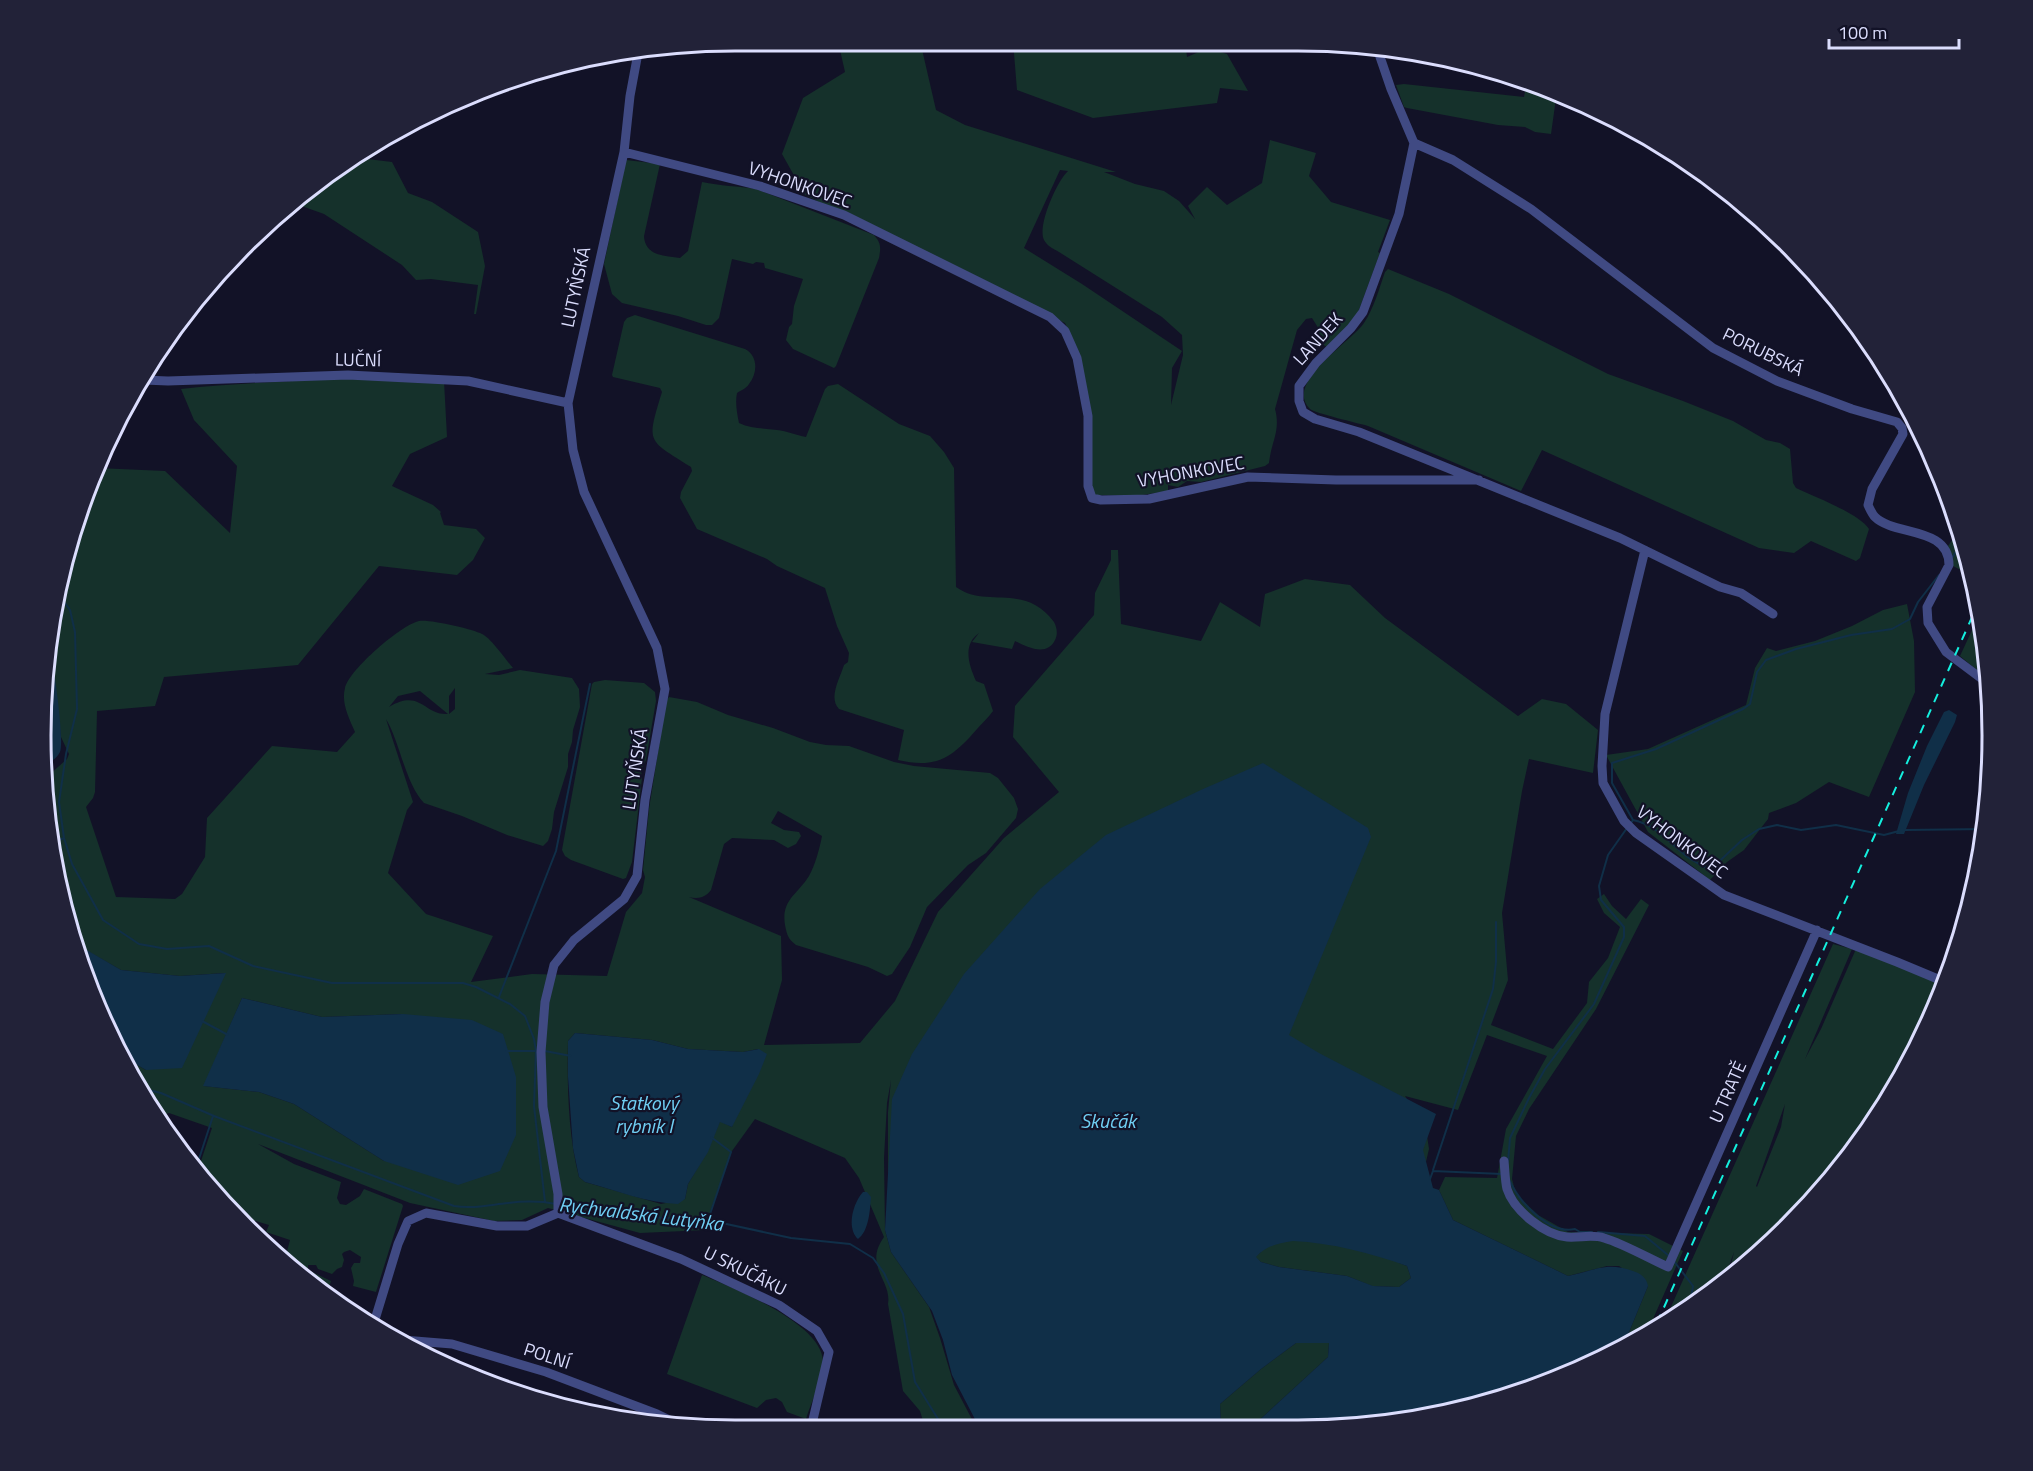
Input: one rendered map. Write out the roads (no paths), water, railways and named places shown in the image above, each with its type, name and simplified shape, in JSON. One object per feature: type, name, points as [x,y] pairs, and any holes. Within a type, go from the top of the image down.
[{"type":"street","points":[[1380,56],[1414,143]]},
{"type":"street","name":"LUTYŇSKÁ","points":[[558,1213],[558,1194],[543,1107],[541,1052],[544,1002],[555,965],[574,940],[624,899],[637,876],[645,800],[664,689],[657,648],[584,492],[573,450],[568,403],[624,152],[637,58]]},
{"type":"street","name":"LANDEK","points":[[1414,143],[1399,214],[1363,312],[1351,328],[1306,375],[1299,386],[1299,401],[1303,412],[1314,418],[1359,432],[1479,480]]},
{"type":"street","name":"PORUBSKÁ","points":[[1414,143],[1453,160],[1531,209],[1713,348],[1776,381],[1852,409],[1897,422],[1903,434],[1872,489],[1868,505],[1875,518],[1896,527],[1918,532],[1944,548],[1949,562],[1927,607],[1928,623],[1946,652],[1980,678]]},
{"type":"street","name":"VYHONKOVEC","points":[[624,152],[760,186],[844,215],[1050,316],[1065,331],[1077,358],[1088,416],[1088,486],[1092,498],[1101,500],[1149,499],[1248,477],[1336,480],[1479,480],[1620,538],[1720,587],[1740,593],[1773,614]]},
{"type":"street","name":"LUČNÍ","points":[[151,380],[348,375],[468,381],[568,403]]},
{"type":"street","name":"VYHONKOVEC","points":[[1645,550],[1605,714],[1603,783],[1624,822],[1724,895],[1937,979]]},
{"type":"street","name":"U TRATĚ","points":[[1504,1165],[1507,1190],[1523,1212],[1544,1230],[1566,1237],[1588,1235],[1602,1237],[1669,1265],[1817,930]]},
{"type":"street","points":[[376,1317],[398,1244],[408,1221],[426,1213],[497,1226],[527,1226],[558,1213]]},
{"type":"street","name":"U SKUČÁKU","points":[[558,1213],[681,1259],[778,1305],[817,1331],[829,1352],[813,1420]]},
{"type":"street","name":"POLNÍ","points":[[418,1341],[452,1344],[546,1372],[660,1416]]},
{"type":"water","points":[[54,674],[61,744],[60,752],[52,760]]},
{"type":"water","points":[[1949,710],[1957,715],[1955,722],[1924,785],[1904,834],[1896,834],[1908,793],[1927,746],[1944,712]]},
{"type":"water","name":"Skučák","points":[[1263,763],[1368,828],[1371,837],[1289,1035],[1436,1114],[1423,1150],[1433,1188],[1439,1190],[1453,1220],[1568,1276],[1600,1268],[1615,1267],[1624,1268],[1643,1276],[1648,1286],[1628,1334],[1559,1368],[1518,1384],[1475,1397],[1387,1414],[1342,1419],[1259,1420],[1328,1357],[1329,1343],[1296,1343],[1220,1404],[1221,1420],[975,1420],[952,1375],[943,1340],[932,1311],[891,1252],[885,1230],[892,1099],[912,1054],[964,974],[1040,889],[1106,835]],"holes":[[[1293,1241],[1351,1249],[1407,1266],[1411,1278],[1399,1287],[1373,1286],[1347,1276],[1279,1267],[1261,1262],[1256,1257],[1277,1244]]]},
{"type":"water","points":[[85,949],[121,970],[180,976],[226,973],[182,1068],[146,1070],[136,1064],[122,1038]]},
{"type":"water","points":[[242,998],[322,1017],[403,1014],[472,1020],[503,1034],[516,1077],[516,1135],[500,1171],[458,1185],[384,1161],[294,1104],[259,1092],[203,1086]]},
{"type":"water","name":"Statkový rybník I","points":[[575,1033],[652,1040],[688,1049],[743,1052],[759,1049],[767,1054],[732,1127],[720,1122],[708,1152],[688,1184],[685,1199],[678,1204],[631,1196],[585,1182],[579,1177],[573,1148],[568,1077],[568,1041]]},
{"type":"water","points":[[863,1192],[867,1192],[871,1197],[870,1208],[867,1226],[858,1239],[852,1229],[852,1216],[856,1202]]},
{"type":"waterway","points":[[1952,558],[1957,550]]},
{"type":"waterway","points":[[1633,820],[1612,783],[1612,763],[1656,749],[1743,709],[1750,704],[1757,672],[1766,660],[1796,649],[1851,635],[1892,629],[1910,619],[1918,602],[1939,575]]},
{"type":"waterway","name":"Rychvaldská Lutyňka","points":[[64,602],[70,610],[75,632],[77,709],[66,754],[59,802],[64,838],[72,864],[103,920],[139,944],[167,949],[209,946],[253,966],[332,983],[463,983],[510,1004],[525,1016],[534,1039],[536,1051],[534,1106],[545,1202]]},
{"type":"waterway","points":[[499,997],[556,851],[590,684]]},
{"type":"waterway","points":[[1631,823],[1633,820],[1648,826],[1688,857],[1710,870],[1742,840],[1759,829],[1777,825],[1801,830],[1836,825],[1884,835],[1899,831]]},
{"type":"waterway","points":[[1508,1162],[1510,1138],[1529,1098],[1545,1069],[1594,1004],[1624,937],[1624,927],[1601,900],[1599,886],[1608,855],[1627,828]]},
{"type":"waterway","points":[[1905,830],[1975,829]]},
{"type":"waterway","points":[[59,840],[64,838]]},
{"type":"waterway","points":[[1433,1170],[1493,989],[1496,922]]},
{"type":"waterway","points":[[202,1021],[228,1035]]},
{"type":"waterway","points":[[506,1051],[536,1051]]},
{"type":"waterway","points":[[545,1051],[571,1056]]},
{"type":"waterway","points":[[151,1091],[454,1206],[474,1207],[514,1202],[556,1204]]},
{"type":"waterway","points":[[199,1160],[213,1116]]},
{"type":"waterway","points":[[708,1220],[731,1152],[711,1137]]},
{"type":"waterway","points":[[1430,1179],[1433,1171],[1502,1174]]},
{"type":"waterway","points":[[1510,1181],[1520,1198],[1546,1222],[1565,1230],[1592,1232]]},
{"type":"waterway","name":"Rychvaldská Lutyňka","points":[[562,1205],[644,1217],[708,1220],[791,1238],[850,1244],[873,1258],[884,1273],[903,1314],[915,1382],[939,1420]]},
{"type":"waterway","points":[[1598,1232],[1645,1236],[1669,1256]]},
{"type":"waterway","points":[[1673,1260],[1693,1286],[1691,1295]]},
{"type":"railway","points":[[1660,1316],[1972,618]]}]
